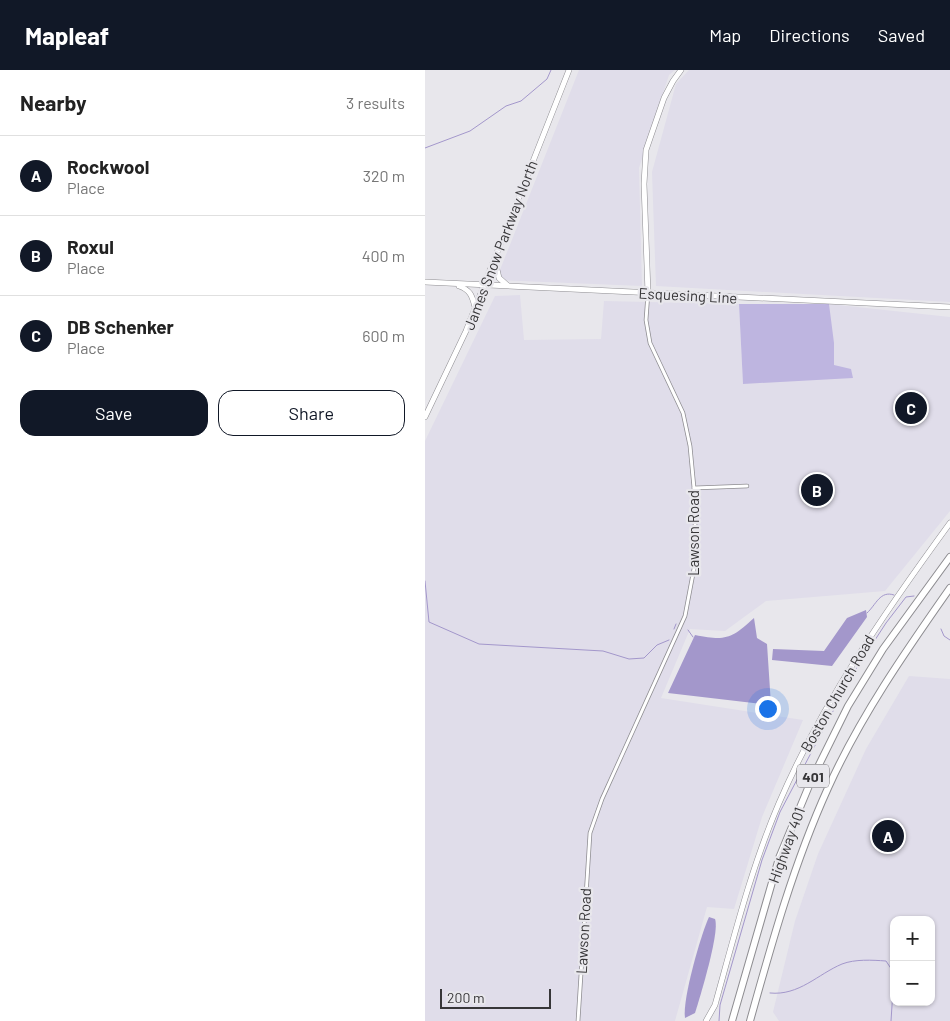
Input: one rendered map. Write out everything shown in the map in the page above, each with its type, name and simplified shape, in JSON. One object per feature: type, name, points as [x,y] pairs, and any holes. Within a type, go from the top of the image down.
[{"type":"highway","name":"Highway 401","points":[[732,1021],[779,858],[811,781],[848,706],[883,649],[950,557]]},
{"type":"highway","name":"Highway 401","points":[[750,1021],[783,906],[828,787],[865,717],[900,659],[950,588]]},
{"type":"street","name":"James Snow Parkway North","points":[[425,417],[449,371],[569,70]]},
{"type":"street","name":"Lawson Road","points":[[578,1021],[589,839],[602,799],[685,616],[693,584],[696,558],[694,488],[690,446],[683,413],[656,358],[647,331],[648,292],[644,184],[646,150],[664,98],[681,70]]},
{"type":"street","points":[[494,258],[497,273],[508,286]]},
{"type":"street","name":"Esquesing Line","points":[[425,282],[950,307]]},
{"type":"street","points":[[453,284],[467,289],[472,296],[475,308]]},
{"type":"street","points":[[694,488],[747,486]]},
{"type":"street","name":"Boston Church Road","points":[[706,1021],[715,1005],[759,854],[796,766],[847,670],[950,523]]},
{"type":"shaded area","points":[[579,70],[675,70],[669,75],[639,168],[642,286],[496,280]]},
{"type":"shaded area","points":[[689,70],[950,70],[950,302],[656,286],[652,172],[676,84]]},
{"type":"shaded area","points":[[520,295],[524,340],[601,339],[604,301],[739,304],[743,384],[834,365],[829,304],[950,317],[950,511],[885,591],[766,601],[725,631],[690,629],[661,698],[803,720],[762,817],[734,909],[707,907],[675,1021],[425,1021],[425,441],[495,296]]},
{"type":"shaded area","points":[[739,304],[829,304],[834,343],[834,365],[851,369],[853,378],[743,384]]},
{"type":"shaded area","points":[[866,610],[867,617],[832,666],[772,660],[773,649],[824,651],[847,618]]},
{"type":"shaded area","points":[[754,618],[757,638],[767,644],[771,705],[668,693],[695,635],[714,638],[728,637]]},
{"type":"shaded area","points":[[909,676],[950,679],[950,1021],[779,1021],[773,1012],[795,921],[818,854],[866,749]]},
{"type":"shaded area","points":[[709,917],[715,919],[716,926],[709,965],[695,1013],[685,1018],[689,983]]},
{"type":"waterway","points":[[425,148],[470,131],[506,106],[521,101],[547,79],[551,70]]},
{"type":"waterway","points":[[425,581],[429,622],[479,644],[603,651],[629,659],[644,658],[657,645],[669,640]]},
{"type":"waterway","points":[[867,613],[882,596],[894,595]]},
{"type":"waterway","points":[[719,1021],[720,1005],[762,860],[780,812],[851,677],[886,623],[906,597],[914,596]]},
{"type":"waterway","points":[[674,629],[676,624]]},
{"type":"waterway","points":[[941,629],[944,636],[950,640]]},
{"type":"waterway","points":[[688,630],[693,637]]},
{"type":"waterway","points":[[770,993],[780,993],[799,988],[833,968],[852,961],[886,961],[890,967]]},
{"type":"waterway","points":[[891,1021],[892,1006]]},
{"type":"place","name":"DB Schenker","points":[[911,408]]},
{"type":"place","name":"Roxul","points":[[817,490]]},
{"type":"place","name":"Rockwool","points":[[888,836]]}]
